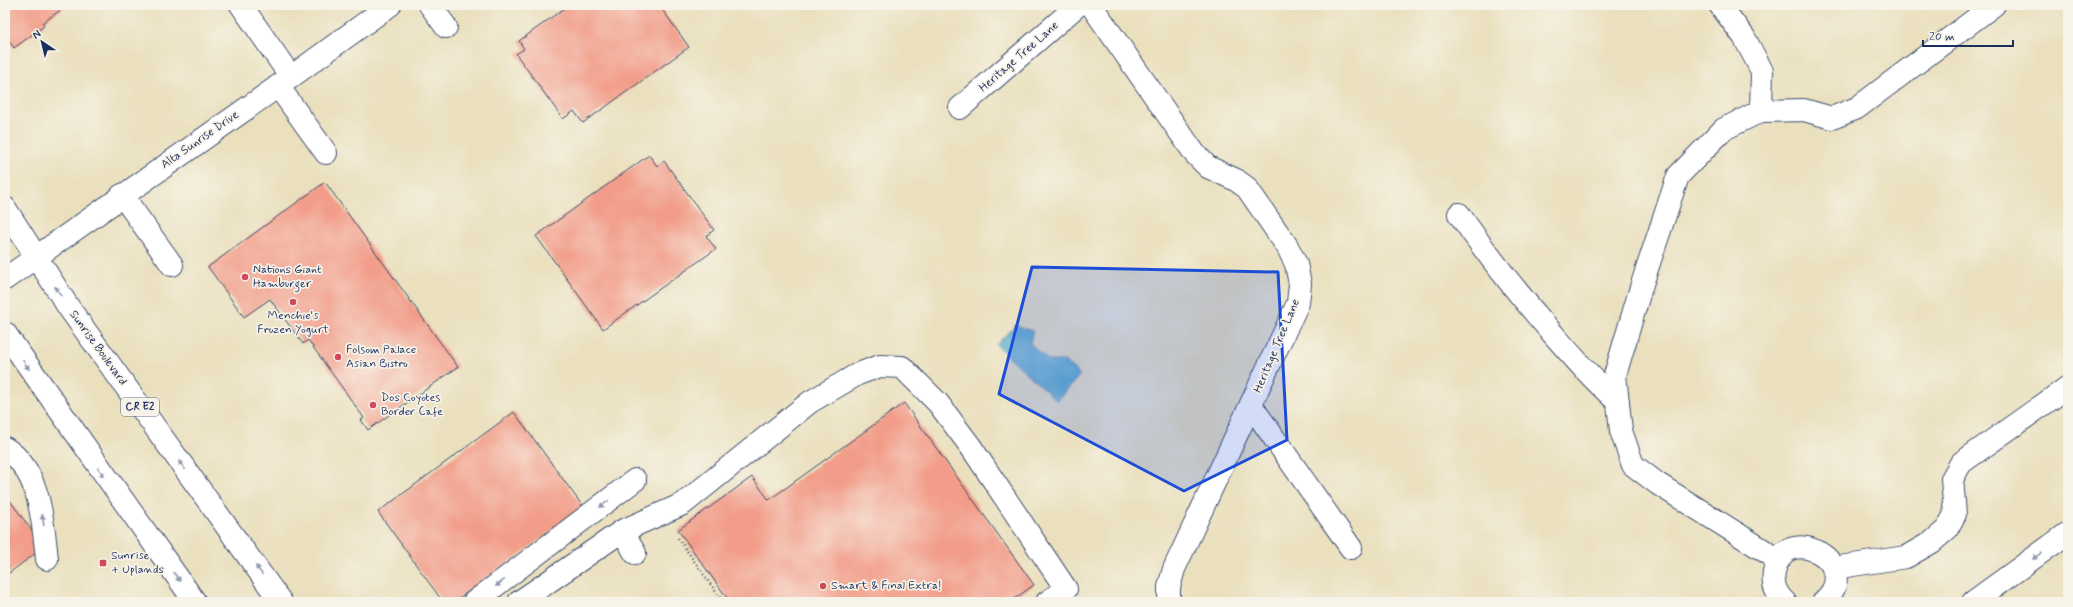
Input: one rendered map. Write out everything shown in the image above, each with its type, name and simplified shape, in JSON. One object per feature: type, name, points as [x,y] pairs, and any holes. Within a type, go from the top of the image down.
[{"type":"street","points":[[241,5],[326,153]]},
{"type":"street","name":"Alta Sunrise Drive","points":[[8,277],[122,195],[285,82],[390,5]]},
{"type":"street","points":[[430,5],[446,27]]},
{"type":"street","name":"Heritage Tree Lane","points":[[960,108],[1078,5]]},
{"type":"street","name":"Heritage Tree Lane","points":[[1091,5],[1195,154],[1208,167],[1236,180],[1247,188],[1288,246],[1296,264],[1300,284],[1298,303],[1174,569],[1169,587],[1169,602]]},
{"type":"street","points":[[1720,5],[1744,36],[1762,71],[1760,111]]},
{"type":"street","points":[[1779,560],[1658,484],[1634,465],[1621,431],[1615,375],[1642,284],[1678,176],[1724,129],[1760,111],[1804,110],[1832,118],[1857,108],[1994,5]]},
{"type":"street","points":[[122,195],[172,265]]},
{"type":"street","name":"Sunrise Boulevard","points":[[5,208],[82,327],[281,602]]},
{"type":"street","points":[[1459,214],[1491,261],[1594,381],[1618,402]]},
{"type":"street","points":[[5,333],[195,602]]},
{"type":"street","points":[[519,602],[622,530],[683,504],[810,402],[858,374],[880,366],[902,367],[938,403],[970,447],[1066,589],[1047,602]]},
{"type":"street","points":[[1780,601],[1773,578],[1779,560],[1786,553],[1804,547],[1822,553],[1829,560],[1833,590],[1906,557],[1932,542],[1947,529],[1955,514],[1952,479],[1961,463],[2068,387]]},
{"type":"street","points":[[1251,405],[1351,548]]},
{"type":"street","points":[[5,448],[15,455],[30,476],[43,516],[47,558]]},
{"type":"street","points":[[474,602],[635,480]]},
{"type":"street","points":[[622,530],[635,553]]},
{"type":"street","points":[[1973,602],[2068,533]]},
{"type":"path","points":[[678,538],[723,602]]},
{"type":"highlighted area","points":[[1032,267],[1278,272],[1287,440],[1184,491],[999,394]]},
{"type":"water","points":[[1015,325],[1033,331],[1030,343],[1049,361],[1065,361],[1080,375],[1057,401],[996,345]]},
{"type":"building","points":[[5,5],[68,5],[42,23],[44,26],[14,48],[5,35]]},
{"type":"building","points":[[569,5],[659,5],[689,47],[583,123],[574,111],[563,119],[516,54],[524,49],[519,41]]},
{"type":"building","points":[[649,155],[657,166],[664,161],[714,230],[706,236],[716,249],[603,329],[536,236]]},
{"type":"building","points":[[325,182],[458,367],[368,430],[361,420],[364,418],[308,340],[303,344],[270,299],[244,317],[208,267]]},
{"type":"building","points":[[904,403],[1034,585],[1010,602],[730,602],[678,530],[752,477],[769,500]]},
{"type":"building","points":[[514,412],[584,508],[454,602],[443,602],[378,512]]},
{"type":"building","points":[[5,494],[44,547],[5,576]]},
{"type":"place","name":"Nations Giant Hamburger","points":[[245,277]]},
{"type":"place","name":"Menchie's Frozen Yogurt","points":[[293,302]]},
{"type":"place","name":"Folsom Palace Asian Bistro","points":[[338,357]]},
{"type":"place","name":"Dos Coyotes Border Cafe","points":[[373,405]]},
{"type":"place","name":"Sunrise + Uplands","points":[[103,563]]},
{"type":"place","name":"Smart & Final Extra!","points":[[823,586]]}]
